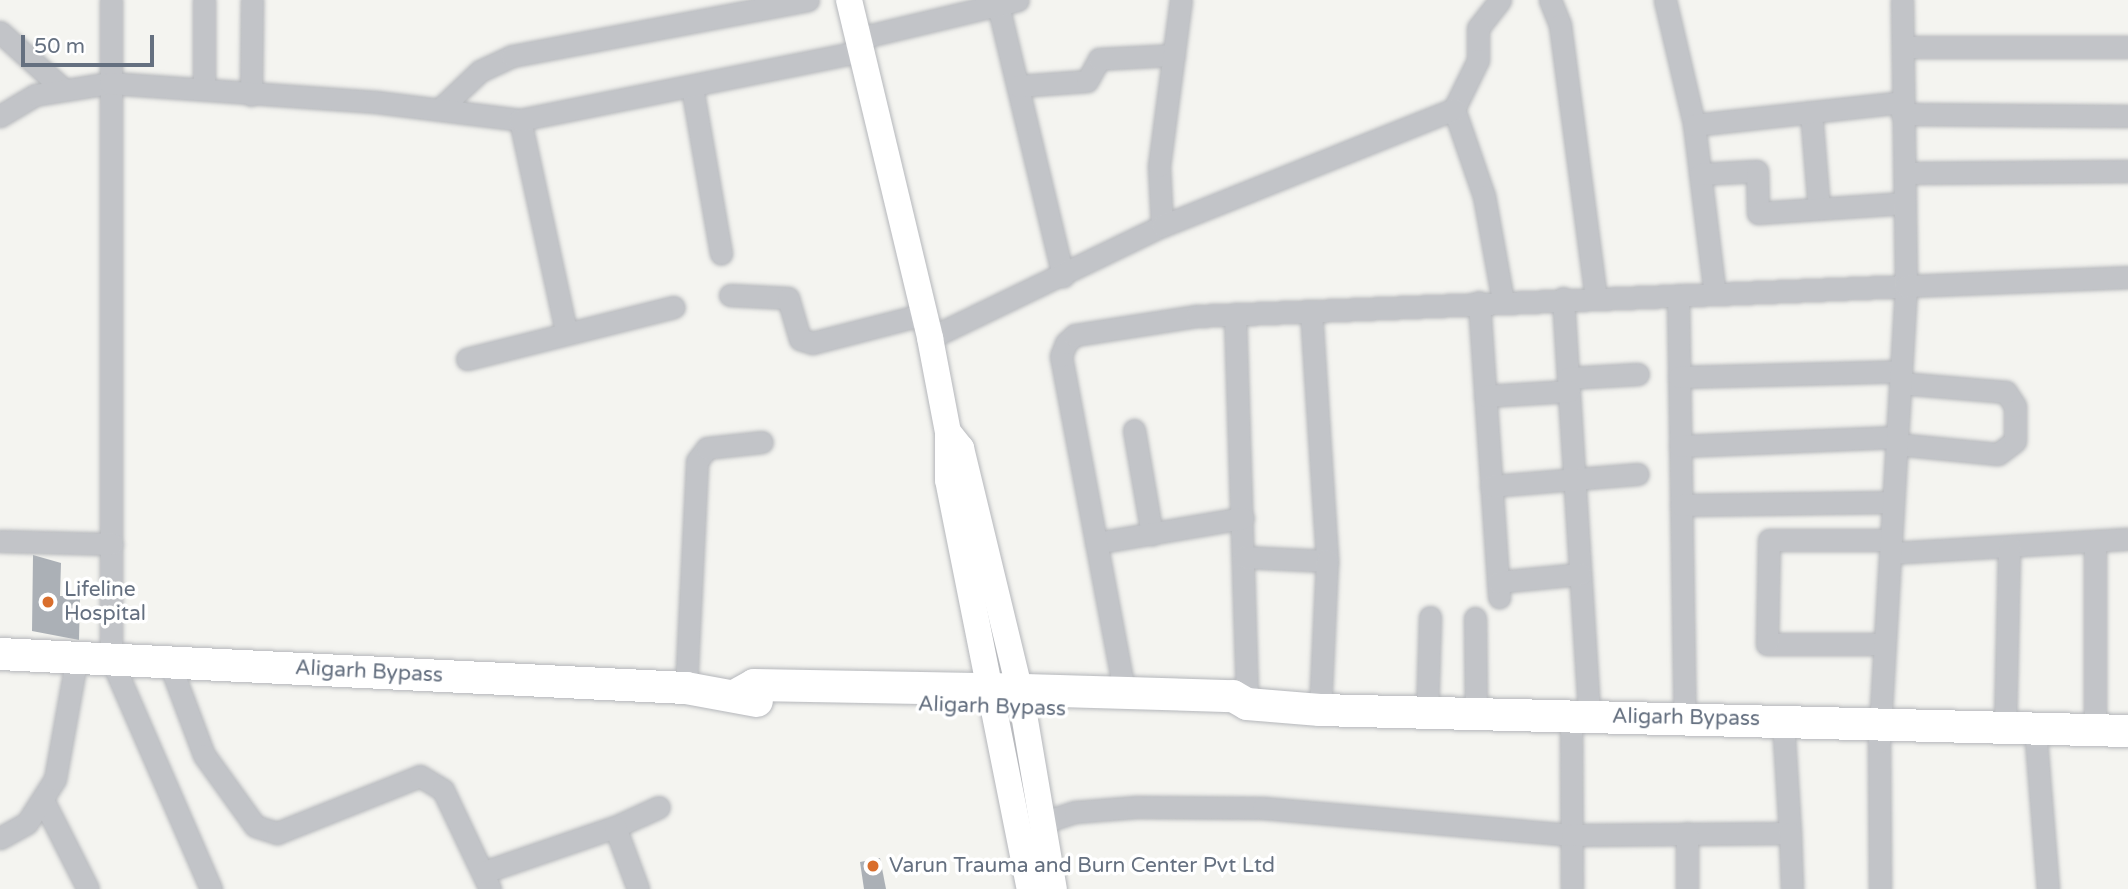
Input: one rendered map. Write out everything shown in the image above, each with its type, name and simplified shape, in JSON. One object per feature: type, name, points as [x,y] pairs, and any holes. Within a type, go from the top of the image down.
[{"type":"highway","name":"Aligarh Bypass","points":[[0,654],[686,688],[738,694],[754,685],[1007,698],[1234,715],[1245,704]]},
{"type":"highway","name":"Aligarh Bypass","points":[[1007,698],[1233,696],[1245,704],[1320,710],[1476,714],[1575,729],[1685,718],[1784,737],[1879,740],[2020,727],[2128,731]]},
{"type":"main road","points":[[849,0],[928,326],[948,432],[948,480],[1007,698],[1029,827],[1030,889]]},
{"type":"main road","points":[[1029,827],[1054,889]]},
{"type":"street","points":[[111,0],[111,659],[211,889]]},
{"type":"street","points":[[204,0],[204,88]]},
{"type":"street","points":[[251,95],[252,0]]},
{"type":"street","points":[[441,108],[480,71],[512,56],[808,0]]},
{"type":"street","points":[[1162,226],[1159,166],[1181,0]]},
{"type":"street","points":[[730,295],[788,298],[800,339],[812,343],[928,326],[1063,276],[1162,226],[1454,109],[1478,60],[1478,28],[1500,0]]},
{"type":"street","points":[[1550,0],[1560,25],[1596,297]]},
{"type":"street","points":[[1665,0],[1694,125],[1715,294]]},
{"type":"street","points":[[1880,889],[1879,740],[1906,286],[1906,173],[1902,108],[1905,47],[1902,0]]},
{"type":"street","points":[[0,116],[35,95],[62,88],[110,83],[441,108],[520,120],[692,87],[861,45],[1008,2],[1018,86],[1063,276]]},
{"type":"street","points":[[0,32],[62,88]]},
{"type":"street","points":[[1905,47],[2128,47]]},
{"type":"street","points":[[1018,86],[1087,81],[1099,59],[1174,55]]},
{"type":"street","points":[[692,87],[722,254]]},
{"type":"street","points":[[1694,125],[1811,112],[1902,108],[2128,116]]},
{"type":"street","points":[[1454,109],[1485,196],[1503,301]]},
{"type":"street","points":[[1811,112],[1819,209]]},
{"type":"street","points":[[520,120],[566,331]]},
{"type":"street","points":[[1906,173],[2128,170]]},
{"type":"street","points":[[1700,174],[1756,171],[1758,213],[1905,203]]},
{"type":"street","points":[[1125,695],[1061,356],[1066,343],[1075,335],[1235,314],[1563,298],[2128,277]]},
{"type":"street","points":[[1678,295],[1685,718]]},
{"type":"street","points":[[1563,298],[1580,574],[1572,889]]},
{"type":"street","points":[[1479,302],[1498,589],[1580,574]]},
{"type":"street","points":[[467,359],[566,331],[674,307]]},
{"type":"street","points":[[1311,311],[1327,561],[1320,710]]},
{"type":"street","points":[[1235,314],[1243,518],[1245,704]]},
{"type":"street","points":[[1485,396],[1638,374]]},
{"type":"street","points":[[1679,377],[1900,377],[2006,391],[2015,406],[2015,441],[1998,454],[1896,440],[1681,446]]},
{"type":"street","points":[[1134,430],[1152,534]]},
{"type":"street","points":[[686,688],[697,461],[707,448],[762,442]]},
{"type":"street","points":[[1491,486],[1638,474]]},
{"type":"street","points":[[1682,505],[1893,502]]},
{"type":"street","points":[[1096,543],[1243,518]]},
{"type":"street","points":[[1884,644],[1767,644],[1769,540],[1891,547],[2009,546],[2128,539]]},
{"type":"street","points":[[0,541],[112,544]]},
{"type":"street","points":[[2095,541],[2095,730]]},
{"type":"street","points":[[2009,546],[2020,727],[2048,889]]},
{"type":"street","points":[[1244,557],[1327,561]]},
{"type":"street","points":[[1427,713],[1430,617]]},
{"type":"street","points":[[1475,618],[1476,714]]},
{"type":"street","points":[[0,838],[45,804],[55,779],[77,657]]},
{"type":"street","points":[[169,662],[204,755],[266,833],[420,776],[443,790],[487,880],[659,807]]},
{"type":"street","points":[[1784,737],[1792,889]]},
{"type":"street","points":[[45,804],[88,889]]},
{"type":"street","points":[[1029,827],[1075,812],[1137,807],[1264,808],[1572,835],[1790,833]]},
{"type":"street","points":[[615,827],[638,889]]},
{"type":"street","points":[[1687,833],[1687,889]]},
{"type":"building","points":[[33,555],[61,563],[60,596],[80,596],[79,640],[32,631]]},
{"type":"building","points":[[880,858],[886,889],[864,889],[860,862]]},
{"type":"place","name":"Lifeline Hospital","points":[[48,602]]},
{"type":"place","name":"Varun Trauma and Burn Center Pvt Ltd","points":[[873,866]]}]
